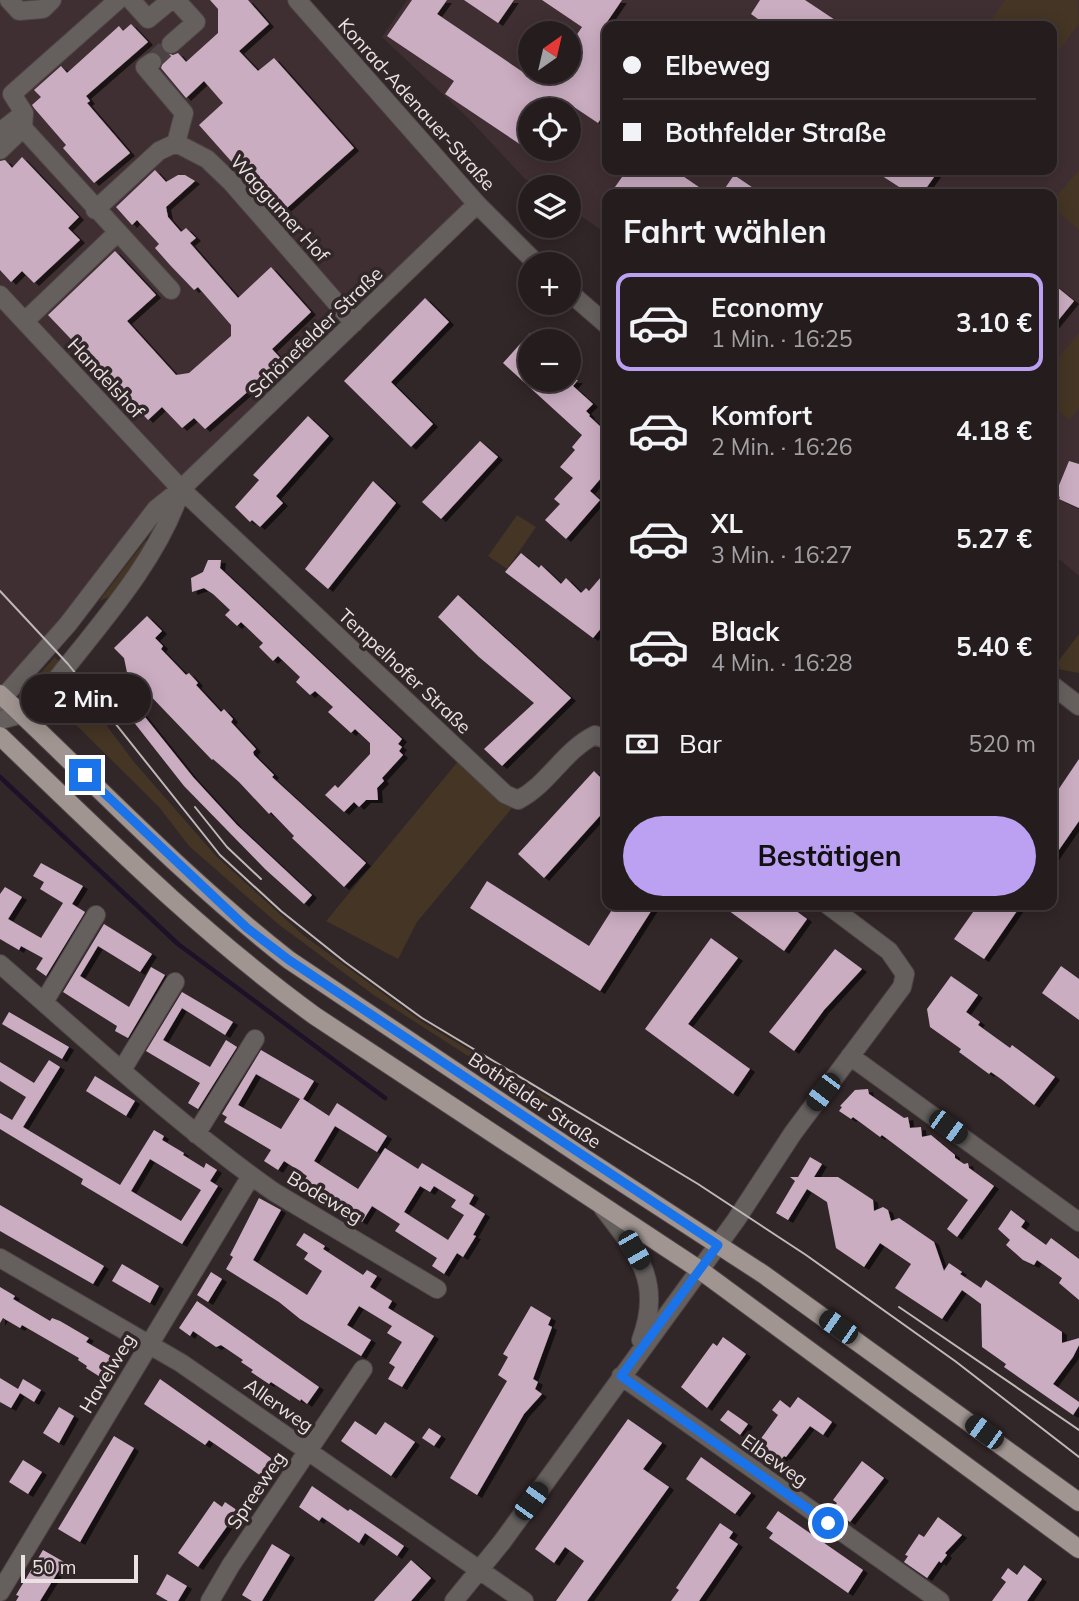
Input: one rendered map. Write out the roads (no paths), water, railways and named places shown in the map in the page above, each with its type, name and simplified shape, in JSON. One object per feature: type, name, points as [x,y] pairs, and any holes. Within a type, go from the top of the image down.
[{"type":"main road","name":"Bothfelder Straße","points":[[1,697],[247,928],[289,960],[763,1274],[1079,1502]]},
{"type":"main road","points":[[0,736],[160,887],[271,984],[315,1016],[700,1270],[1079,1549]]},
{"type":"street","points":[[9,0],[19,10],[43,9],[52,0]]},
{"type":"street","points":[[118,0],[12,94],[24,121],[95,209],[171,290]]},
{"type":"street","points":[[131,0],[148,19],[173,0],[196,22],[172,44]]},
{"type":"street","name":"Konrad-Adenauer-Straße","points":[[297,0],[477,204],[525,252]]},
{"type":"street","points":[[95,209],[159,151],[176,143],[184,113],[145,67],[152,62]]},
{"type":"street","points":[[0,132],[24,121]]},
{"type":"street","points":[[0,150],[24,121]]},
{"type":"street","name":"Waggumer Hof","points":[[176,143],[207,159],[231,182],[354,323]]},
{"type":"street","name":"Schönefelder Straße","points":[[1,697],[51,645],[156,509],[181,489],[477,204]]},
{"type":"street","points":[[25,321],[117,233]]},
{"type":"street","name":"Handelshof","points":[[0,295],[181,489]]},
{"type":"street","points":[[581,302],[602,321]]},
{"type":"street","name":"Schönefelder Straße","points":[[0,720],[22,714],[41,699],[158,542],[173,513],[181,489]]},
{"type":"street","name":"Tempelhofer Straße","points":[[181,489],[505,794],[518,800],[530,794],[579,743],[595,735],[602,738]]},
{"type":"street","points":[[78,611],[109,611]]},
{"type":"street","points":[[1057,689],[1079,706]]},
{"type":"street","points":[[454,1601],[700,1270],[793,1133],[902,987],[905,974],[889,951],[835,910]]},
{"type":"street","points":[[44,1002],[96,915]]},
{"type":"street","name":"Bodeweg","points":[[0,964],[196,1134],[251,1176],[437,1289]]},
{"type":"street","points":[[122,1070],[175,982]]},
{"type":"street","points":[[196,1134],[255,1039]]},
{"type":"street","points":[[850,1056],[1079,1222]]},
{"type":"street","name":"Havelweg","points":[[2,1583],[251,1176]]},
{"type":"street","points":[[599,1203],[643,1265],[651,1296],[648,1323],[635,1359]]},
{"type":"street","name":"Allerweg","points":[[0,1258],[150,1343],[524,1601]]},
{"type":"street","name":"Spreeweg","points":[[210,1601],[231,1565],[363,1368]]},
{"type":"street","name":"Elbeweg","points":[[621,1376],[940,1601]]},
{"type":"waterway","points":[[0,777],[178,944],[385,1098]]},
{"type":"tunnel","points":[[152,62],[171,44]]},
{"type":"tram line","points":[[0,591],[68,664],[220,855],[281,911],[422,1018],[698,1184],[806,1255],[955,1361],[1079,1457]]},
{"type":"tram line","points":[[195,807],[227,847],[261,879]]},
{"type":"tram line","points":[[899,1307],[1079,1430]]}]
